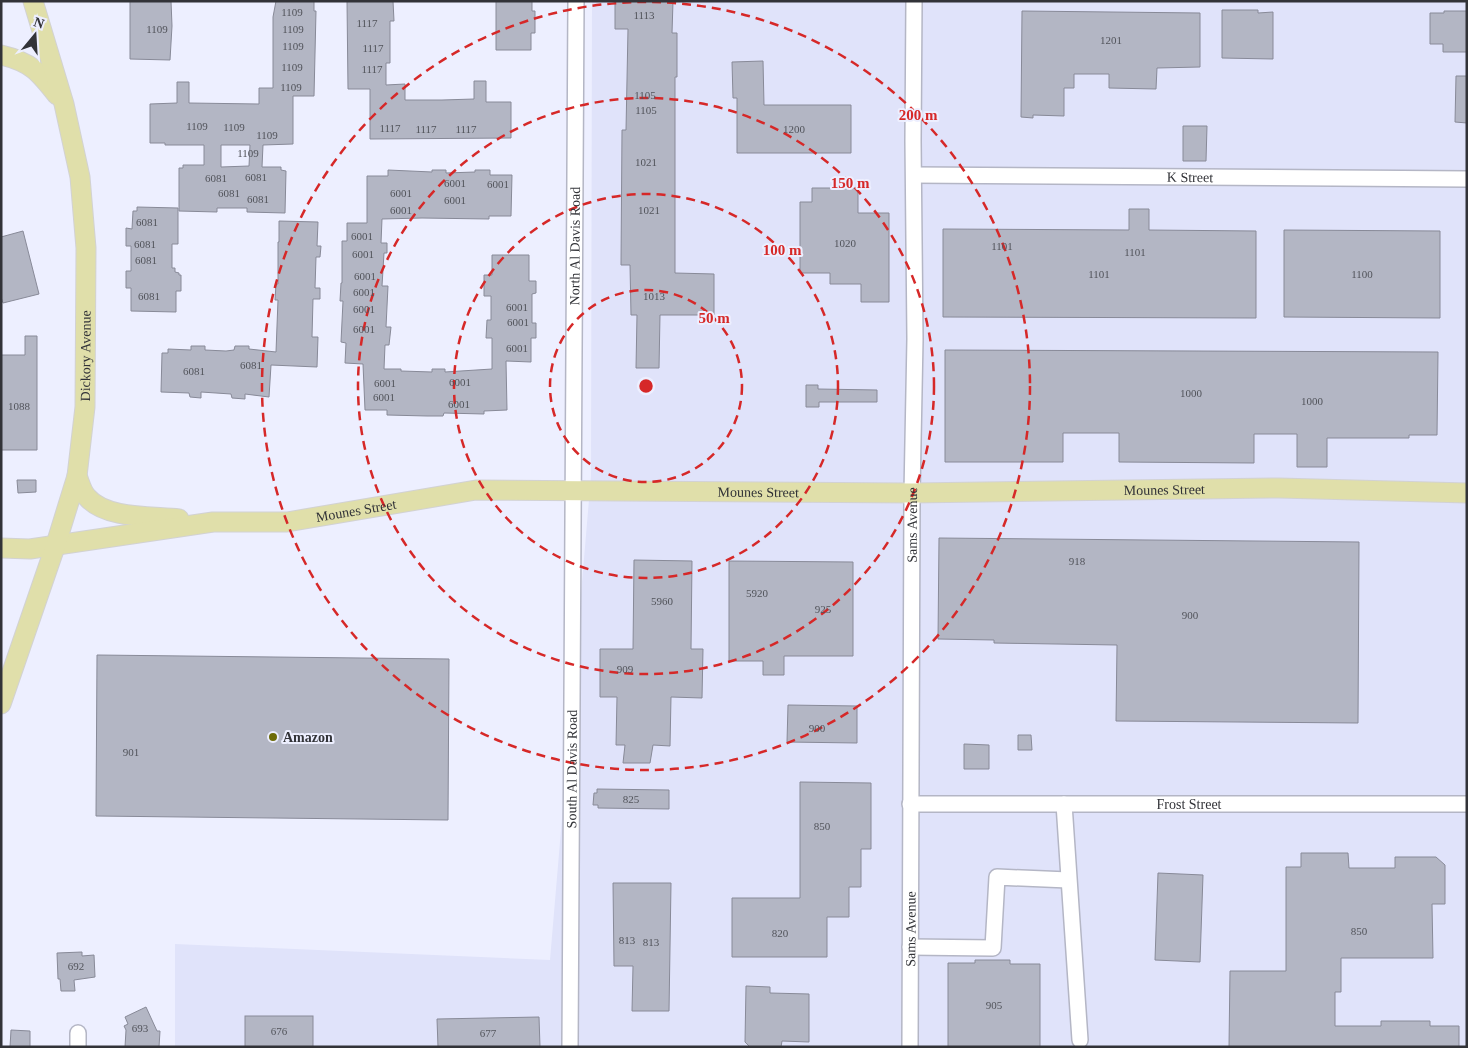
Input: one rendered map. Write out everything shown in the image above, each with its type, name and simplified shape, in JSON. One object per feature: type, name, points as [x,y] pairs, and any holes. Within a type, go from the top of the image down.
[{"type":"main road","name":"Dickory Avenue","points":[[1,704],[56,544],[77,476],[85,407],[86,248],[80,177],[64,104],[33,1]]},
{"type":"main road","points":[[1,55],[19,59],[40,73],[64,104]]},
{"type":"main road","points":[[77,476],[86,496],[98,507],[117,513],[213,522]]},
{"type":"main road","name":"Mounes Street","points":[[1,548],[30,549],[213,522],[287,522],[476,490],[912,493],[1279,488],[1467,493]]},
{"type":"street","name":"North Al Davis Road","points":[[574,491],[576,1]]},
{"type":"street","name":"Sams Avenue","points":[[910,1047],[912,493],[915,338],[914,1]]},
{"type":"street","name":"K Street","points":[[914,176],[1467,179]]},
{"type":"street","name":"South Al Davis Road","points":[[570,1047],[574,491]]},
{"type":"street","name":"Frost Street","points":[[910,804],[1467,804]]},
{"type":"street","points":[[1064,804],[1080,1040]]},
{"type":"street","points":[[910,947],[993,948],[997,877],[1068,880]]},
{"type":"shaded area","points":[[592,1],[1467,1],[1467,1047],[175,1047],[175,944],[550,960],[591,476]]},
{"type":"building","points":[[130,1],[171,1],[170,60],[130,59]]},
{"type":"building","points":[[276,1],[314,1],[314,11],[316,11],[314,96],[293,96],[293,144],[263,145],[262,167],[281,167],[281,170],[286,171],[285,213],[247,212],[247,208],[217,208],[217,212],[179,211],[179,168],[183,168],[183,165],[204,165],[204,145],[150,143],[150,104],[177,103],[177,82],[189,82],[189,103],[259,104],[259,88],[273,88],[273,17]],"holes":[[[221,145],[250,145],[249,166],[221,167]]]},
{"type":"building","points":[[347,1],[393,1],[394,21],[390,21],[390,63],[386,63],[386,85],[405,84],[405,100],[474,99],[474,81],[486,81],[486,102],[511,102],[511,138],[370,139],[370,89],[348,89]]},
{"type":"building","points":[[496,1],[532,1],[532,11],[535,11],[535,33],[531,33],[531,50],[496,50]]},
{"type":"building","points":[[615,1],[673,1],[672,33],[677,33],[677,77],[675,77],[675,273],[714,274],[714,315],[660,315],[659,368],[636,368],[637,315],[631,315],[630,265],[621,265],[622,130],[626,130],[628,29],[615,29]]},
{"type":"building","points":[[1222,10],[1258,10],[1258,13],[1273,12],[1273,59],[1222,58]]},
{"type":"building","points":[[1022,11],[1200,13],[1200,67],[1157,68],[1156,89],[1109,88],[1109,74],[1074,74],[1074,88],[1064,88],[1064,116],[1033,115],[1033,118],[1021,117]]},
{"type":"building","points":[[1444,11],[1467,11],[1467,52],[1443,52],[1443,44],[1430,44],[1430,13],[1444,13]]},
{"type":"building","points":[[763,61],[764,105],[851,105],[851,153],[737,153],[737,98],[733,98],[732,62]]},
{"type":"building","points":[[1456,76],[1467,76],[1467,123],[1455,122]]},
{"type":"building","points":[[1183,126],[1207,126],[1206,161],[1183,161]]},
{"type":"building","points":[[388,170],[432,172],[432,170],[446,170],[446,173],[490,170],[490,175],[512,175],[511,216],[489,216],[489,219],[382,219],[381,243],[387,243],[387,253],[384,253],[382,286],[388,286],[386,327],[391,327],[389,345],[385,345],[384,369],[401,369],[401,371],[432,372],[432,369],[445,369],[445,372],[492,369],[492,338],[486,338],[487,320],[491,320],[491,296],[484,296],[484,275],[492,275],[492,255],[529,255],[529,281],[536,281],[536,293],[532,294],[532,323],[536,323],[536,338],[531,338],[531,362],[506,361],[507,410],[484,411],[484,414],[444,413],[443,416],[427,416],[387,415],[387,410],[365,410],[363,364],[345,363],[346,343],[341,342],[343,301],[340,301],[342,241],[347,241],[347,223],[367,223],[367,176],[388,176]]},
{"type":"building","points":[[812,188],[858,188],[858,213],[889,213],[889,302],[861,302],[861,284],[830,284],[830,273],[800,273],[800,202],[812,202]]},
{"type":"building","points":[[137,207],[178,208],[178,244],[172,244],[172,268],[175,268],[175,272],[181,275],[181,291],[176,291],[176,312],[131,311],[131,288],[126,288],[126,271],[131,271],[131,246],[126,246],[126,228],[132,229],[133,211],[137,211]]},
{"type":"building","points":[[1129,209],[1149,209],[1149,230],[1256,231],[1256,318],[943,317],[943,229],[1129,230]]},
{"type":"building","points":[[279,221],[318,222],[317,246],[321,246],[320,257],[316,257],[315,288],[320,288],[320,299],[313,299],[312,337],[318,337],[317,367],[271,365],[269,397],[245,394],[245,399],[232,398],[231,394],[201,392],[201,398],[190,397],[189,393],[161,392],[162,353],[168,353],[168,349],[191,350],[191,346],[205,346],[205,350],[226,351],[234,350],[235,346],[249,346],[249,349],[276,352],[278,300],[275,300],[276,284],[278,284]]},
{"type":"building","points":[[1284,230],[1440,231],[1440,318],[1284,317]]},
{"type":"building","points":[[23,231],[39,294],[3,303],[1,297],[1,237]]},
{"type":"building","points":[[25,336],[37,336],[37,450],[1,450],[1,355],[25,355]]},
{"type":"building","points":[[945,350],[1438,352],[1437,435],[1409,435],[1409,438],[1327,438],[1327,467],[1297,467],[1297,434],[1254,434],[1254,463],[1119,462],[1119,433],[1063,433],[1063,462],[945,462]]},
{"type":"building","points":[[806,385],[818,385],[818,389],[877,390],[877,402],[819,402],[819,407],[806,407]]},
{"type":"building","points":[[17,480],[36,480],[36,492],[18,493]]},
{"type":"building","points":[[939,538],[1359,542],[1358,723],[1116,721],[1117,645],[994,643],[994,640],[938,639]]},
{"type":"building","points":[[634,560],[692,561],[691,649],[703,649],[702,698],[671,697],[670,746],[653,745],[650,763],[623,763],[625,745],[616,745],[617,697],[600,697],[600,649],[633,649]]},
{"type":"building","points":[[729,561],[853,562],[853,656],[784,656],[784,675],[763,675],[763,661],[729,661]]},
{"type":"building","name":"Amazon","points":[[97,655],[449,659],[448,820],[96,816]]},
{"type":"building","points":[[788,705],[857,706],[857,743],[787,742]]},
{"type":"building","points":[[1018,735],[1031,735],[1032,750],[1018,750]]},
{"type":"building","points":[[964,744],[989,745],[989,769],[964,769]]},
{"type":"building","points":[[800,782],[871,783],[871,849],[861,849],[861,887],[849,887],[849,917],[827,917],[827,957],[732,957],[732,898],[800,898]]},
{"type":"building","points":[[597,789],[669,790],[669,809],[598,808],[598,805],[593,805],[594,793],[597,793]]},
{"type":"building","points":[[1301,853],[1348,853],[1349,868],[1395,868],[1395,857],[1436,857],[1445,865],[1445,904],[1432,904],[1433,958],[1341,958],[1341,992],[1335,992],[1335,1026],[1381,1026],[1381,1021],[1430,1021],[1430,1026],[1459,1026],[1459,1047],[1229,1047],[1230,971],[1286,971],[1286,867],[1301,867]]},
{"type":"building","points":[[1158,873],[1203,875],[1200,962],[1155,960]]},
{"type":"building","points":[[613,883],[671,883],[669,1011],[632,1011],[633,966],[614,966]]},
{"type":"building","points":[[82,952],[82,956],[94,955],[95,977],[74,980],[75,991],[61,991],[60,979],[58,979],[57,953]]},
{"type":"building","points":[[975,960],[1010,960],[1010,964],[1040,964],[1040,1047],[948,1047],[948,963],[975,963]]},
{"type":"building","points":[[746,986],[770,987],[770,993],[809,994],[809,1042],[782,1041],[781,1047],[750,1047],[745,1042]]},
{"type":"building","points":[[146,1007],[157,1031],[160,1031],[159,1047],[125,1047],[126,1030],[124,1026],[128,1024],[125,1017]]},
{"type":"building","points":[[245,1016],[313,1016],[313,1047],[245,1047]]},
{"type":"building","points":[[539,1017],[540,1047],[438,1047],[437,1019]]},
{"type":"building","points":[[11,1030],[30,1031],[30,1047],[10,1047]]},
{"type":"place","name":"Amazon","points":[[273,737]]}]
